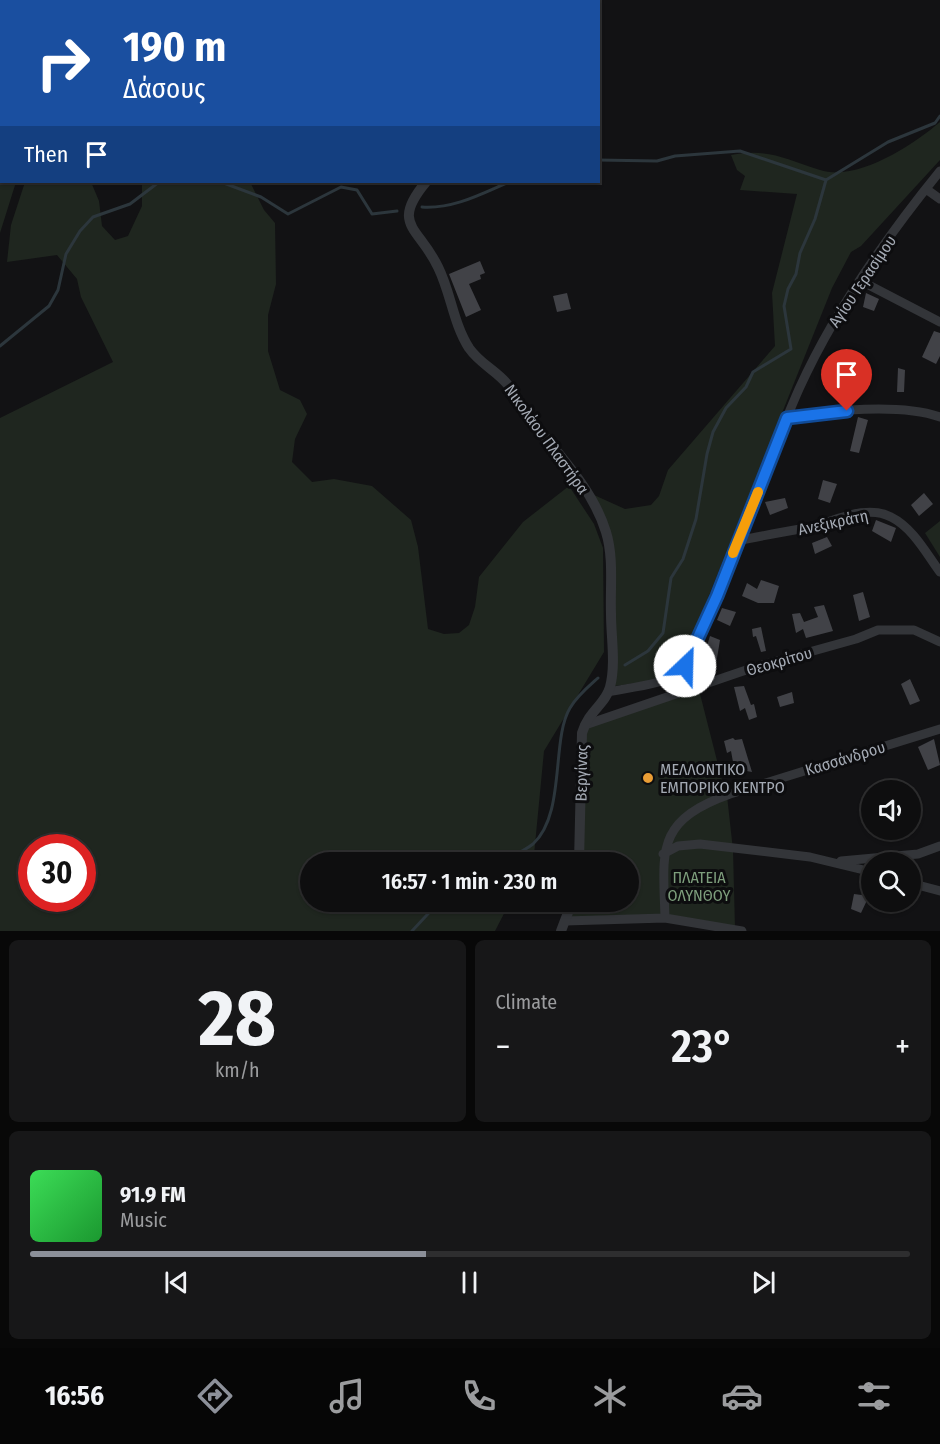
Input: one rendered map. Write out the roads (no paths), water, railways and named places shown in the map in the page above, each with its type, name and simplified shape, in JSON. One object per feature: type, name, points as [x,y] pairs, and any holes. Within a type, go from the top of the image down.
[{"type":"street","name":"Αγίου Γερασίμου","points":[[608,692],[662,680],[682,670],[717,596],[787,418],[820,346],[861,281],[940,171]]},
{"type":"street","name":"Νικολάου Πλαστήρα","points":[[425,183],[410,200],[408,215],[411,225],[423,240],[441,271],[462,336],[480,361],[509,386],[524,411],[574,472],[594,504],[605,529],[610,552],[611,585],[612,672],[608,692]]},
{"type":"street","points":[[926,189],[940,185]]},
{"type":"street","points":[[926,189],[940,199]]},
{"type":"street","points":[[861,281],[940,322]]},
{"type":"street","points":[[787,418],[829,411],[887,410],[940,417]]},
{"type":"street","name":"Ανεξικράτη","points":[[737,541],[814,526],[855,514],[878,513],[893,518],[910,531],[940,572]]},
{"type":"street","name":"Θεοκρίτου","points":[[585,725],[752,668],[851,641],[878,630],[914,630],[940,642]]},
{"type":"street","name":"Βεργίνας","points":[[579,852],[581,751],[585,725],[591,712],[608,692]]},
{"type":"street","name":"Κασσάνδρου","points":[[665,918],[663,854],[671,833],[690,815],[714,800],[940,729]]},
{"type":"street","points":[[663,854],[678,846],[693,844],[835,861],[861,869]]},
{"type":"street","points":[[835,861],[918,854],[940,846]]},
{"type":"street","points":[[921,886],[940,891]]},
{"type":"street","points":[[563,926],[665,918],[742,931]]},
{"type":"waterway","points":[[625,665],[648,651],[663,633],[671,578],[683,559],[696,519],[713,432],[726,408],[746,387],[753,372],[791,349],[784,306],[788,289],[796,274],[800,253],[815,219],[826,180],[888,142],[935,123],[940,116]]},
{"type":"waterway","points":[[600,160],[657,161],[675,156],[740,151],[826,180]]},
{"type":"waterway","points":[[0,346],[49,306],[58,290],[66,254],[80,231],[93,217],[130,204],[158,183]]},
{"type":"waterway","points":[[224,183],[261,197],[288,214],[341,187],[357,190],[372,214],[397,211]]},
{"type":"waterway","points":[[422,207],[456,203],[507,183]]},
{"type":"waterway","points":[[520,852],[533,844],[543,831],[550,814],[564,722],[570,708],[598,678]]},
{"type":"waterway","points":[[412,931],[430,912]]},
{"type":"place","name":"ΜΕΛΛΟΝΤΙΚΟ ΕΜΠΟΡΙΚΟ ΚΕΝΤΡΟ","points":[[648,778]]},
{"type":"park label","name":"ΠΛΑΤΕΙΑ ΟΛΥΝΘΟΥ","points":[[699,886]]}]
